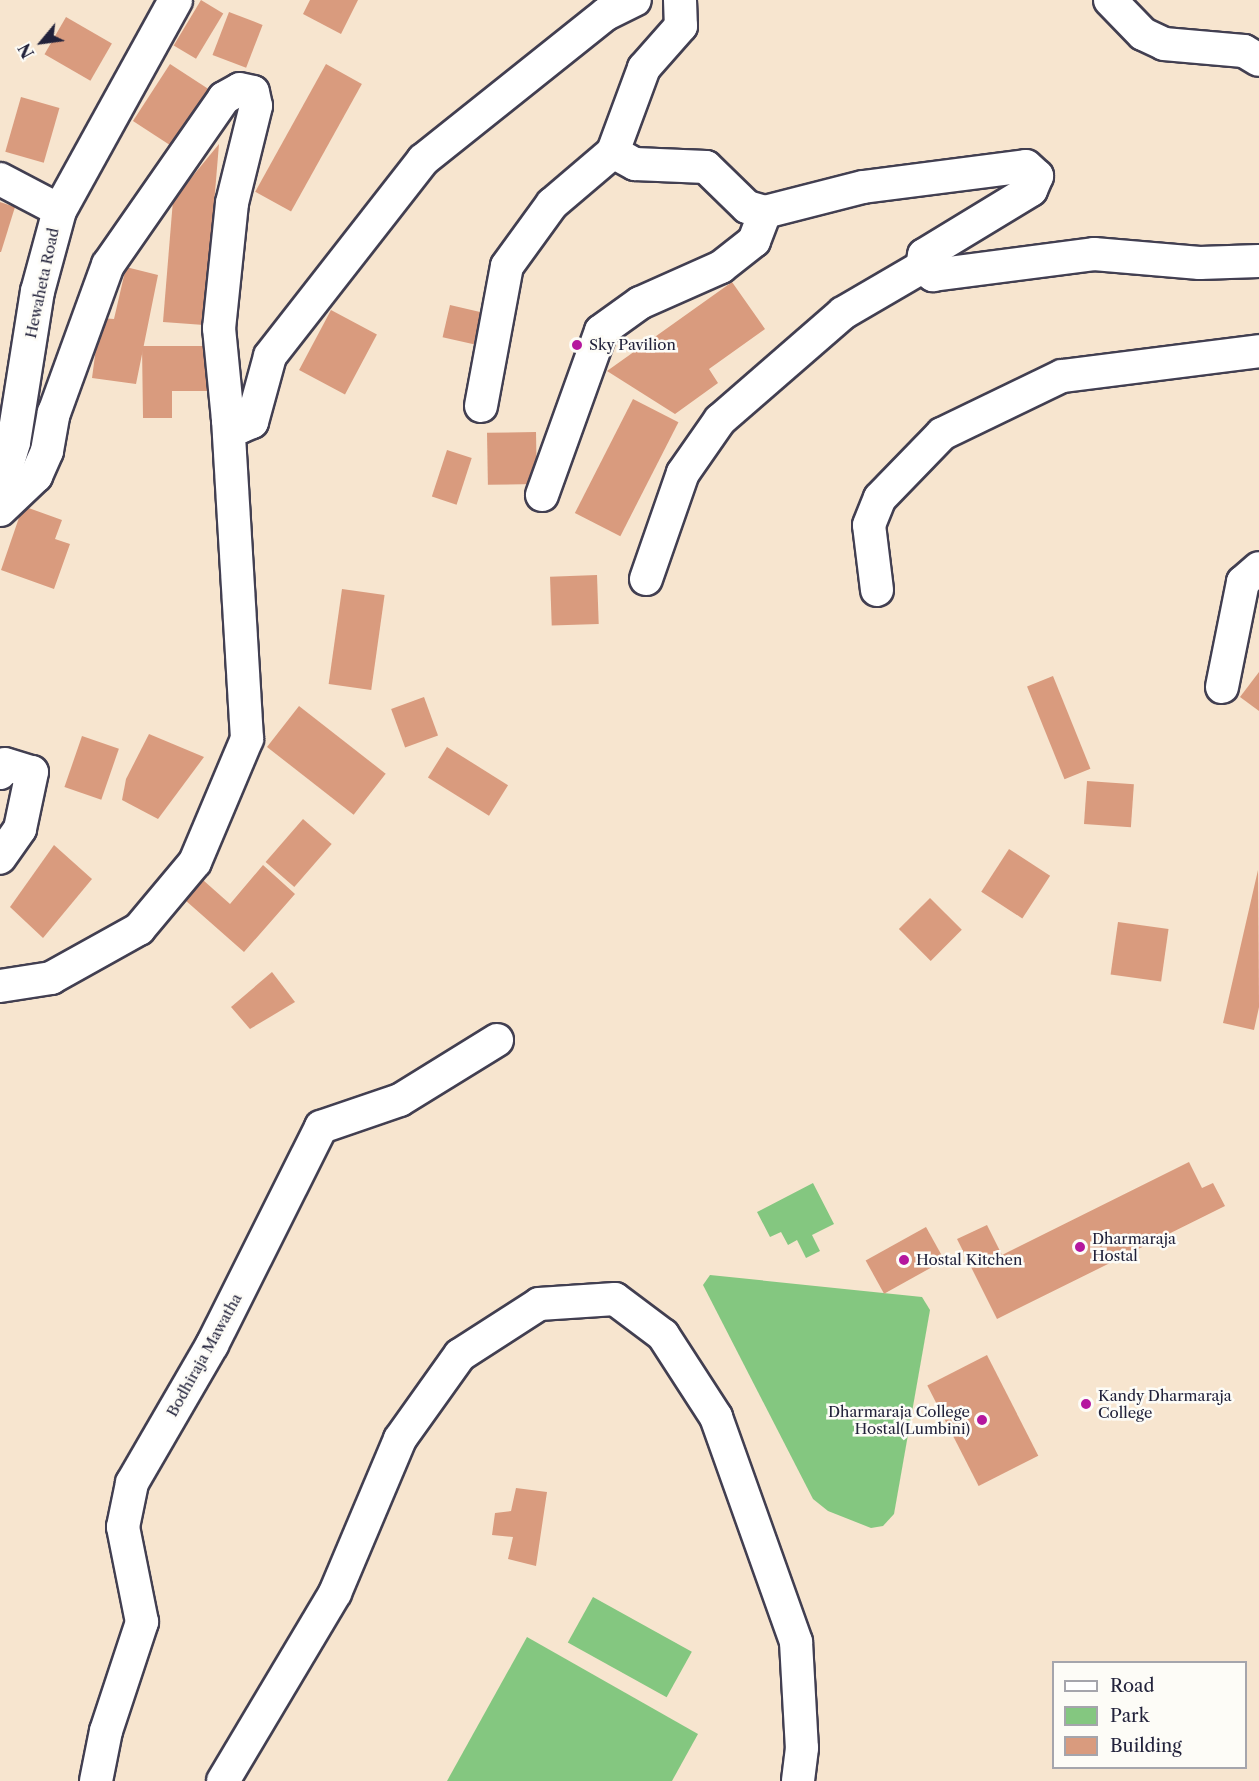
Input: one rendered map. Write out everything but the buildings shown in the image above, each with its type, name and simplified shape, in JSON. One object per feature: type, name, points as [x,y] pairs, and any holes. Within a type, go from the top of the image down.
[{"type":"highway","name":"Hewaheta Road","points":[[0,486],[13,442],[37,291],[59,210],[175,0]]},
{"type":"street","points":[[228,420],[240,428],[252,422],[270,356],[423,160],[606,14],[635,0]]},
{"type":"street","points":[[481,406],[507,266],[552,204],[613,152],[644,68],[681,26],[680,0]]},
{"type":"street","points":[[1110,0],[1143,34],[1164,44],[1244,51],[1259,60]]},
{"type":"street","points":[[0,510],[22,494],[44,459],[54,412],[108,265],[224,98],[240,89],[253,92],[256,106],[232,203],[219,328],[228,420],[247,740],[195,862],[139,929],[51,978],[0,986]]},
{"type":"street","points":[[613,152],[636,164],[706,167],[747,207],[765,212],[863,188],[1026,166],[1037,176],[1030,190],[924,255],[922,267]]},
{"type":"street","points":[[0,179],[59,210]]},
{"type":"street","points":[[542,495],[601,331],[640,303],[721,267],[754,241],[765,212]]},
{"type":"street","points":[[922,267],[933,275],[961,273],[1094,254],[1200,262],[1259,261]]},
{"type":"street","points":[[646,579],[683,473],[720,420],[843,313],[922,267]]},
{"type":"street","points":[[877,590],[868,525],[880,498],[942,434],[1062,376],[1259,351]]},
{"type":"street","points":[[1222,687],[1243,582],[1259,568]]},
{"type":"street","points":[[0,773],[5,764],[32,772],[20,829],[0,858]]},
{"type":"street","name":"Bodhiraja Mawatha","points":[[96,1781],[106,1731],[142,1622],[123,1527],[132,1483],[212,1345],[321,1127],[400,1100],[497,1040]]},
{"type":"street","points":[[223,1781],[335,1593],[400,1439],[460,1355],[539,1304],[615,1299],[663,1335],[716,1417],[796,1642],[802,1748],[798,1781]]},
{"type":"green space","points":[[813,1183],[834,1224],[812,1235],[820,1251],[806,1258],[797,1240],[788,1245],[781,1232],[770,1237],[757,1212]]},
{"type":"green space","points":[[710,1275],[922,1297],[930,1310],[894,1514],[883,1526],[871,1528],[828,1511],[813,1499],[703,1285]]},
{"type":"green space","points":[[593,1597],[692,1652],[667,1697],[568,1642]]},
{"type":"green space","points":[[527,1637],[698,1734],[672,1781],[447,1781]]},
{"type":"place","name":"Sky Pavilion","points":[[577,345]]},
{"type":"place","name":"Dharmaraja Hostal","points":[[1080,1247]]},
{"type":"place","name":"Hostal Kitchen","points":[[904,1260]]},
{"type":"place","name":"Kandy Dharmaraja College","points":[[1086,1404]]},
{"type":"place","name":"Dharmaraja College Hostal(Lumbini)","points":[[982,1420]]}]
